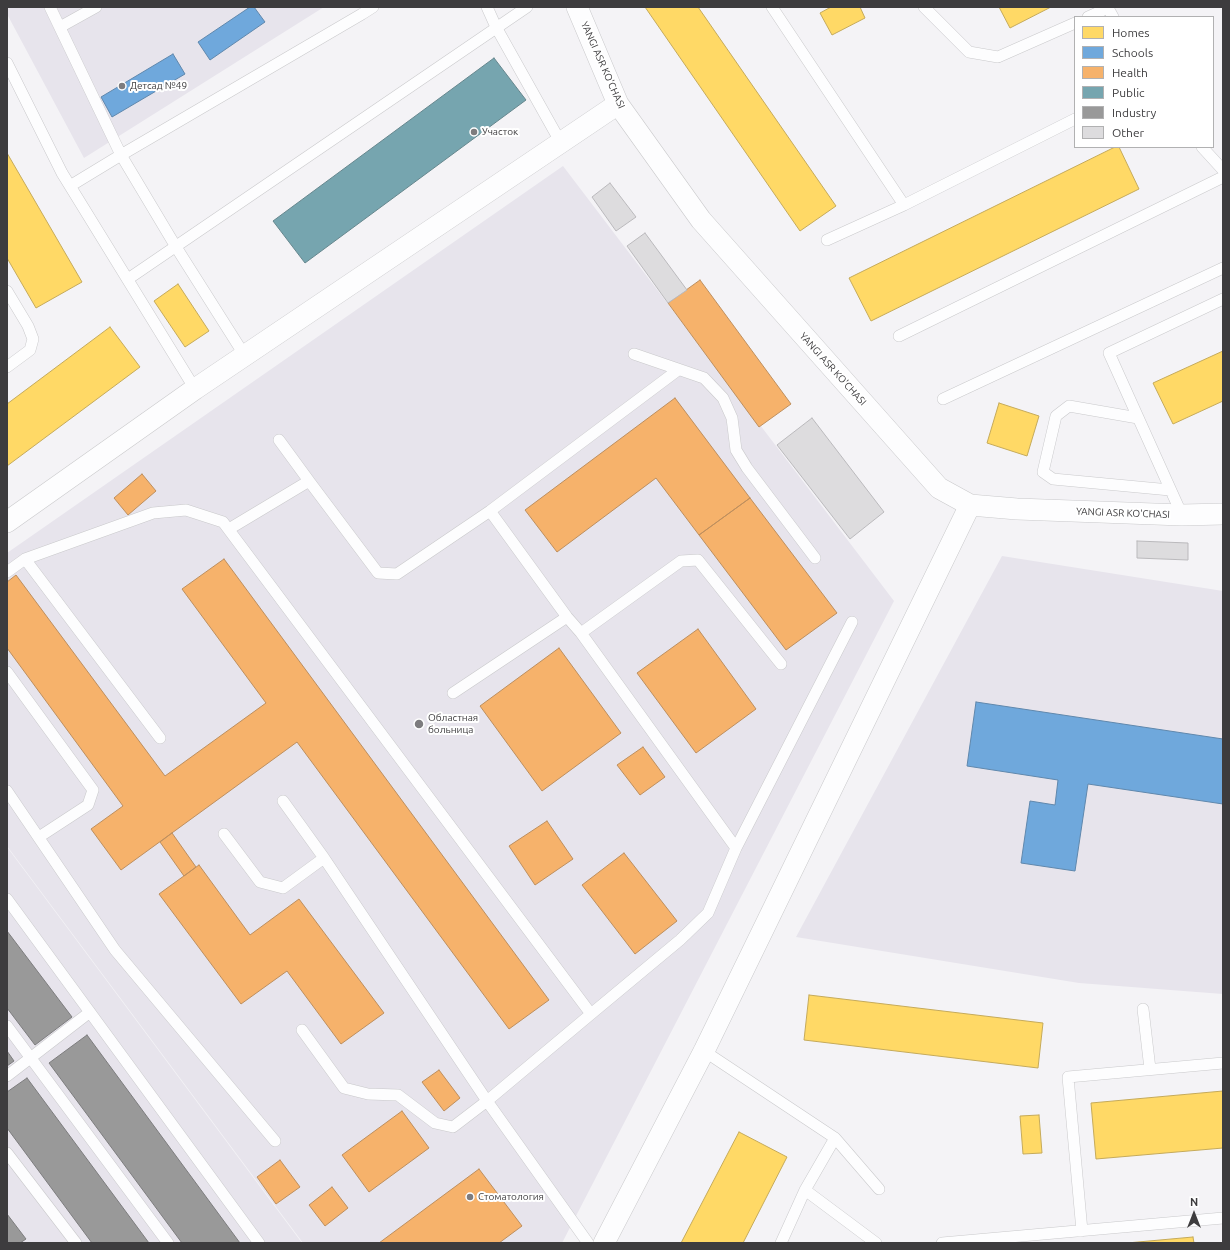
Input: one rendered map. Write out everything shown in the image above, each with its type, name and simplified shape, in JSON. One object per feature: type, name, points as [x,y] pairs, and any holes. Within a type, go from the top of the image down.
[{"type":"street","name":"YANGI ASR KO'CHASI","points":[[577,7],[618,104],[701,220],[938,488],[970,505],[1017,509],[1182,515],[1223,514]]},
{"type":"street","points":[[7,522],[195,389],[618,104]]},
{"type":"street","points":[[604,1243],[704,1051],[970,505]]},
{"type":"lane","points":[[50,7],[122,155],[176,247],[244,356]]},
{"type":"lane","points":[[60,27],[96,7]]},
{"type":"lane","points":[[70,186],[372,7]]},
{"type":"lane","points":[[487,7],[496,28],[561,143]]},
{"type":"lane","points":[[128,279],[527,7]]},
{"type":"lane","points":[[772,7],[904,205]]},
{"type":"lane","points":[[924,7],[969,52],[998,58],[1074,23]]},
{"type":"lane","points":[[1092,16],[1110,11]]},
{"type":"lane","points":[[7,63],[70,186],[195,389]]},
{"type":"lane","points":[[827,240],[904,205],[1074,120]]},
{"type":"lane","points":[[1203,148],[1223,170]]},
{"type":"lane","points":[[899,336],[1223,176]]},
{"type":"lane","points":[[943,399],[1223,268]]},
{"type":"lane","points":[[7,291],[28,326],[32,339],[30,350],[7,366]]},
{"type":"lane","points":[[1182,515],[1109,353],[1223,299]]},
{"type":"lane","points":[[634,354],[704,378],[722,398],[732,418],[736,450],[747,468],[815,558]]},
{"type":"lane","points":[[279,440],[378,573],[397,574],[490,511],[678,370]]},
{"type":"lane","points":[[1138,418],[1069,406],[1056,416],[1043,472],[1053,478],[1170,490]]},
{"type":"lane","points":[[229,529],[309,481]]},
{"type":"lane","points":[[7,572],[25,559],[153,513],[186,510],[223,522],[591,1014]]},
{"type":"lane","points":[[490,511],[567,617],[581,633],[736,848]]},
{"type":"lane","points":[[25,559],[160,738]]},
{"type":"lane","points":[[581,633],[681,561],[698,560],[781,664]]},
{"type":"lane","points":[[453,693],[567,617]]},
{"type":"lane","points":[[302,1030],[344,1088],[368,1094],[398,1095],[435,1123],[453,1127],[487,1101],[680,940],[708,913],[736,848],[852,622]]},
{"type":"lane","points":[[7,672],[93,790],[88,805],[38,837]]},
{"type":"lane","points":[[7,791],[116,950],[275,1141]]},
{"type":"lane","points":[[283,801],[324,858],[487,1101],[588,1243]]},
{"type":"lane","points":[[224,834],[260,882],[283,888],[324,858]]},
{"type":"lane","points":[[7,899],[260,1243]]},
{"type":"lane","points":[[1143,1009],[1150,1069]]},
{"type":"lane","points":[[7,1076],[90,1012]]},
{"type":"lane","points":[[7,1026],[168,1243]]},
{"type":"lane","points":[[704,1051],[835,1138],[879,1189]]},
{"type":"lane","points":[[1082,1231],[1068,1077],[1223,1063]]},
{"type":"lane","points":[[781,1243],[806,1190],[835,1138]]},
{"type":"lane","points":[[7,1153],[76,1243]]},
{"type":"lane","points":[[806,1190],[876,1243]]},
{"type":"lane","points":[[942,1243],[1223,1218]]},
{"type":"shaded area","name":"Детсад №49","points":[[7,7],[324,7],[84,158],[7,14]]},
{"type":"shaded area","name":"Областная больница","points":[[563,166],[894,601],[562,1243],[303,1243],[7,846],[7,553]]},
{"type":"shaded area","points":[[1002,556],[1223,591],[1223,994],[1079,983],[796,937]]},
{"type":"shaded area","points":[[7,847],[302,1243],[7,1243]]},
{"type":"building: Homes","points":[[645,7],[698,7],[836,206],[800,231]]},
{"type":"building: Homes","points":[[831,7],[860,7],[865,18],[832,35],[820,13]]},
{"type":"building: Homes","points":[[999,7],[1051,7],[1010,28]]},
{"type":"building: Homes","points":[[1113,148],[1119,148],[1139,189],[871,321],[849,278]]},
{"type":"building: Homes","points":[[7,153],[82,282],[36,308],[7,258]]},
{"type":"building: Homes","points":[[178,284],[209,331],[185,347],[154,301]]},
{"type":"building: Homes","points":[[110,327],[140,367],[7,466],[7,404]]},
{"type":"building: Homes","points":[[1223,351],[1223,401],[1173,424],[1153,383]]},
{"type":"building: Homes","points":[[999,403],[1039,416],[1027,456],[987,443]]},
{"type":"building: Homes","points":[[809,995],[1043,1023],[1038,1068],[804,1040]]},
{"type":"building: Homes","points":[[1223,1091],[1223,1148],[1096,1159],[1091,1103]]},
{"type":"building: Homes","points":[[1039,1115],[1042,1153],[1023,1154],[1020,1116]]},
{"type":"building: Homes","points":[[739,1132],[787,1157],[743,1243],[681,1243]]},
{"type":"building: Homes","points":[[1193,1237],[1194,1243],[1127,1243]]},
{"type":"building: Schools","points":[[250,7],[254,7],[265,22],[210,60],[198,42]]},
{"type":"building: Schools","points":[[173,54],[185,74],[112,117],[101,97]]},
{"type":"building: Schools","points":[[976,702],[1223,739],[1223,804],[1088,784],[1075,871],[1021,863],[1030,801],[1055,805],[1058,780],[967,766]]},
{"type":"building: Health","points":[[700,280],[791,404],[759,427],[668,303]]},
{"type":"building: Health","points":[[675,398],[750,498],[699,535],[656,478],[557,552],[525,510]]},
{"type":"building: Health","points":[[142,474],[156,491],[128,515],[114,498]]},
{"type":"building: Health","points":[[750,498],[837,613],[786,650],[699,535]]},
{"type":"building: Health","points":[[224,559],[549,1000],[509,1029],[297,742],[121,870],[91,829],[123,806],[7,648],[7,582],[16,575],[165,776],[266,703],[182,589]]},
{"type":"building: Health","points":[[698,629],[756,709],[696,753],[637,673]]},
{"type":"building: Health","points":[[559,648],[621,733],[542,791],[480,706]]},
{"type":"building: Health","points":[[643,747],[665,777],[640,795],[617,765]]},
{"type":"building: Health","points":[[547,821],[573,859],[535,885],[509,846]]},
{"type":"building: Health","points":[[172,833],[196,867],[184,876],[160,842]]},
{"type":"building: Health","points":[[624,853],[677,921],[635,954],[582,885]]},
{"type":"building: Health","points":[[199,865],[250,935],[299,899],[384,1013],[341,1044],[287,971],[241,1004],[159,894]]},
{"type":"building: Health","points":[[439,1070],[460,1098],[444,1111],[422,1082]]},
{"type":"building: Health","points":[[402,1111],[429,1148],[369,1192],[342,1155]]},
{"type":"building: Health","points":[[280,1160],[300,1187],[276,1204],[257,1177]]},
{"type":"building: Health","name":"Стоматология","points":[[479,1169],[522,1226],[499,1243],[379,1243]]},
{"type":"building: Health","points":[[332,1187],[348,1208],[325,1226],[309,1205]]},
{"type":"building: Public","points":[[494,58],[526,100],[305,263],[273,221]]},
{"type":"building: Industry","points":[[7,931],[72,1017],[35,1045],[7,1008]]},
{"type":"building: Industry","points":[[87,1035],[240,1243],[182,1243],[49,1063]]},
{"type":"building: Industry","points":[[7,1051],[14,1061],[7,1066]]},
{"type":"building: Industry","points":[[27,1078],[149,1243],[92,1243],[7,1128],[7,1092]]},
{"type":"building: Industry","points":[[7,1214],[26,1239],[20,1243],[7,1243]]},
{"type":"building: Other","points":[[610,183],[636,217],[616,231],[592,197]]},
{"type":"building: Other","points":[[645,233],[687,290],[668,303],[627,246]]},
{"type":"building: Other","points":[[812,418],[884,512],[850,539],[777,445]]},
{"type":"building: Other","points":[[1137,541],[1188,543],[1188,560],[1137,558]]},
{"type":"place","name":"Детсад №49","points":[[122,86]]},
{"type":"place","name":"Участок","points":[[474,132]]},
{"type":"place","name":"Областная больница","points":[[419,724]]},
{"type":"place","name":"Стоматология","points":[[470,1197]]}]
